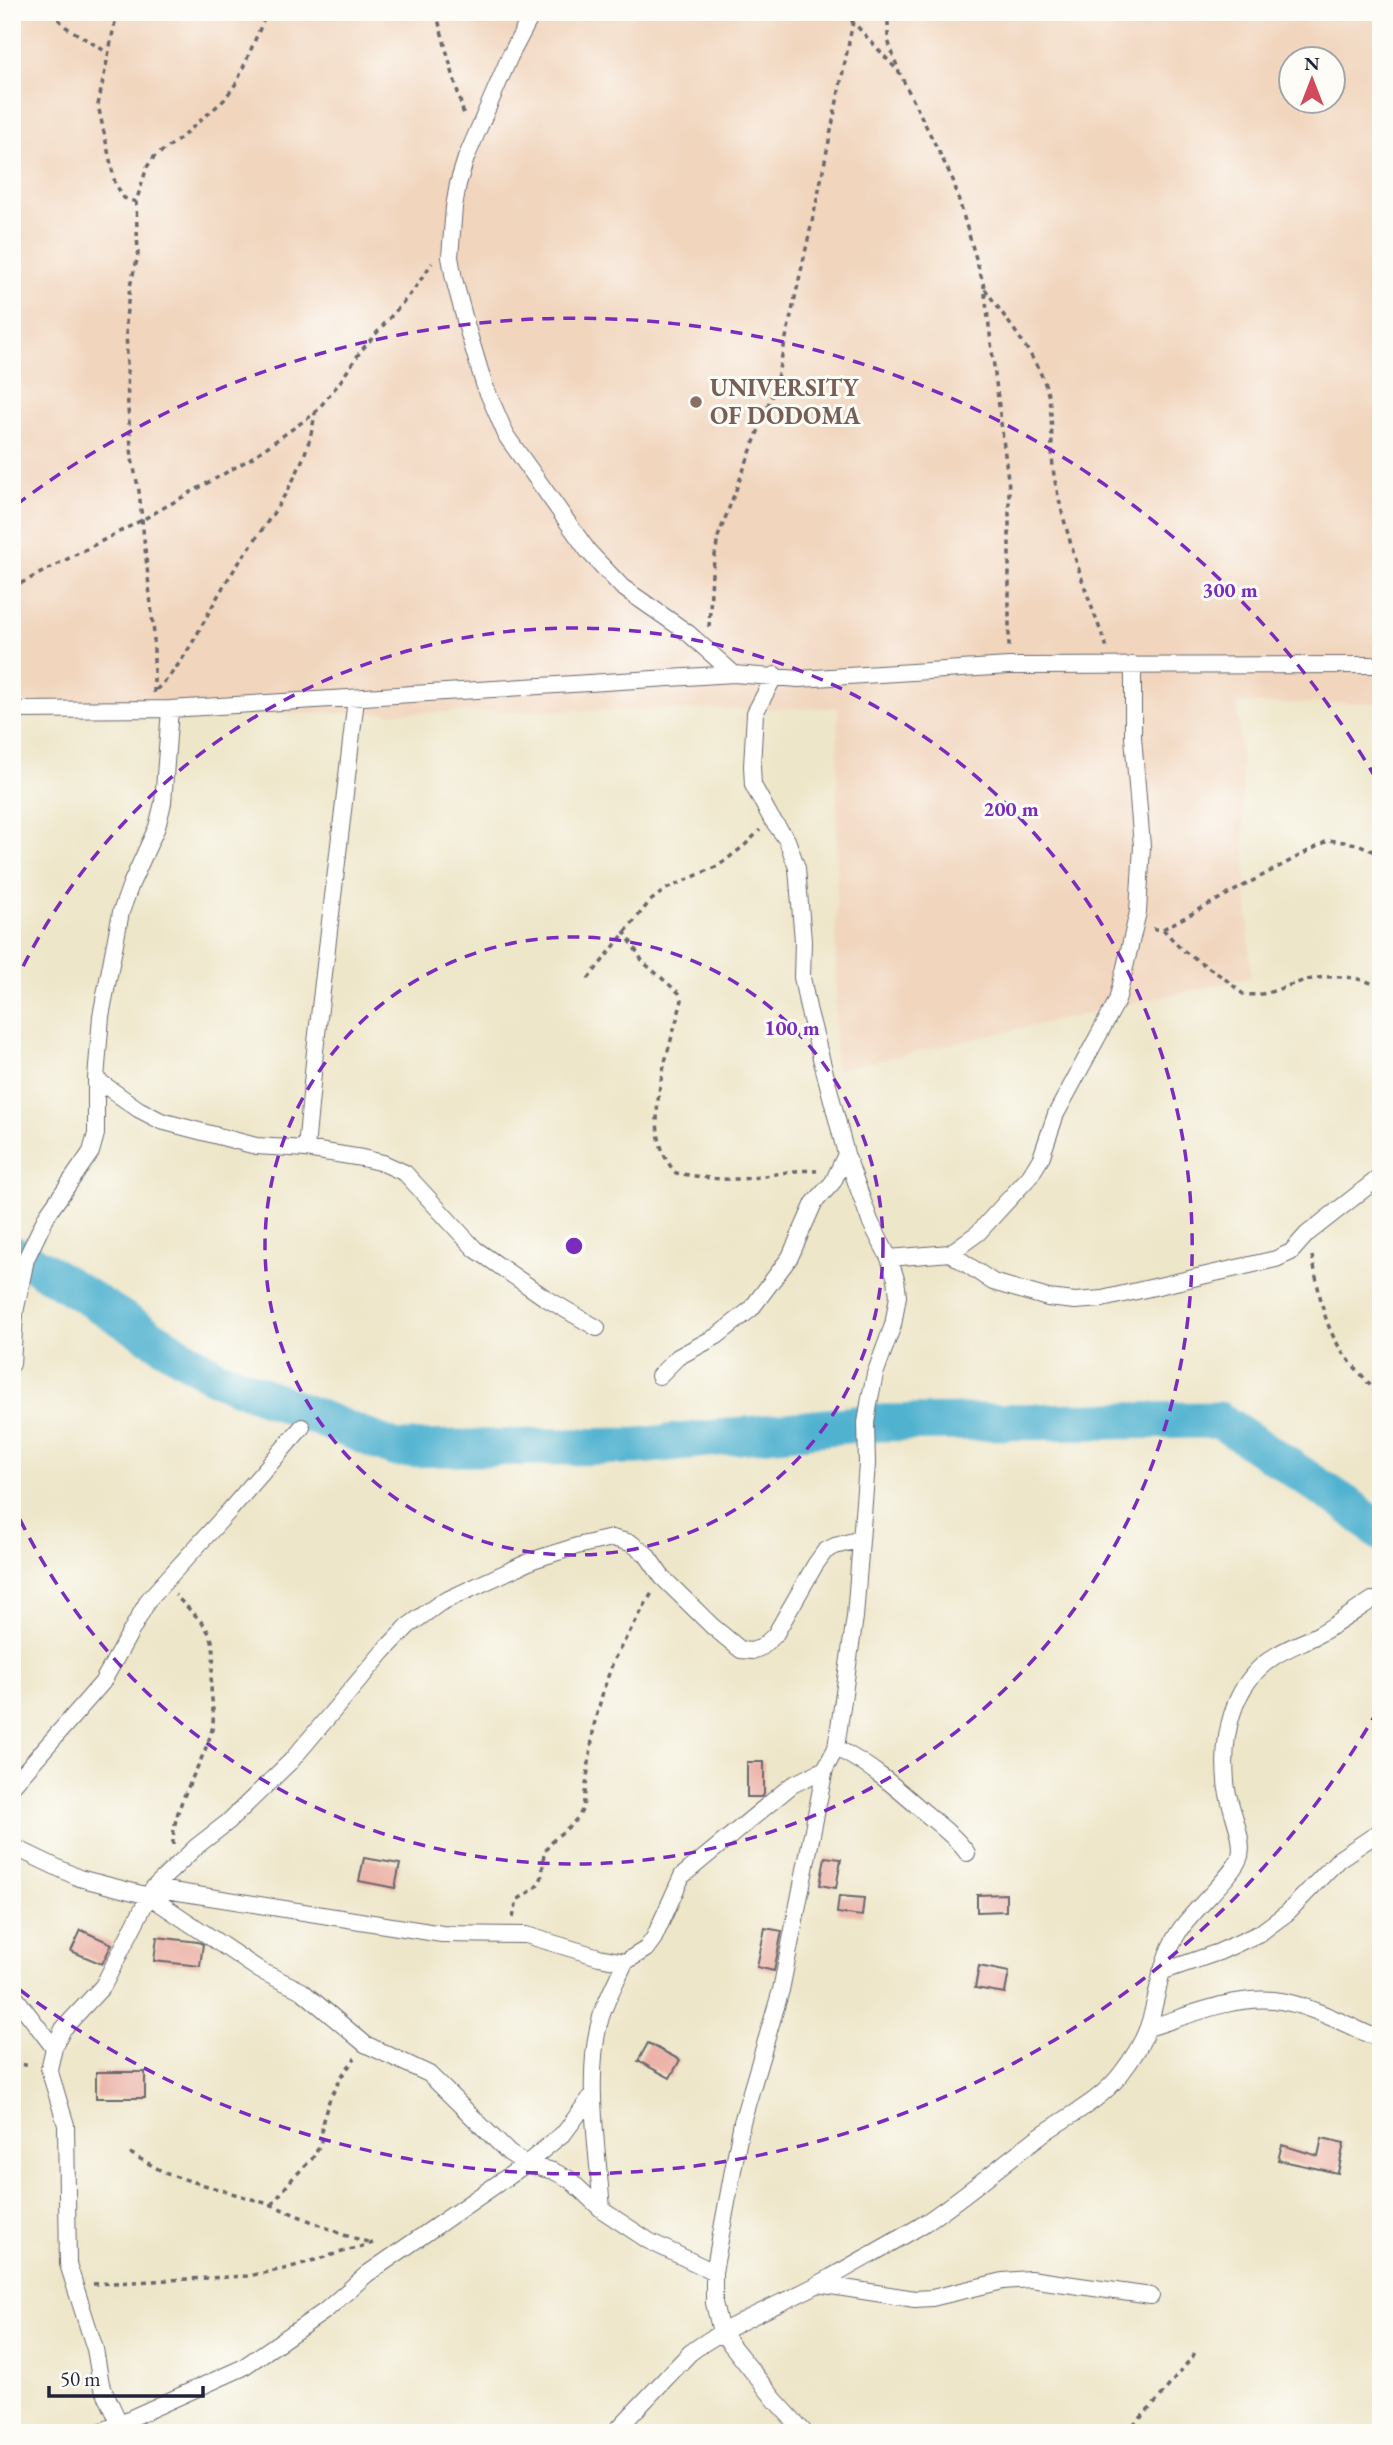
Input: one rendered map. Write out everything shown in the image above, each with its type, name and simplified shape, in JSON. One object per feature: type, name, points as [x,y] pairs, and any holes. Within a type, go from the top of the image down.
[{"type":"street","points":[[533,12],[510,56],[458,184],[450,257],[484,384],[507,438],[588,551],[622,587],[688,633],[734,674]]},
{"type":"street","points":[[889,1258],[950,1252],[978,1233],[1030,1176],[1041,1158],[1056,1114],[1117,1001],[1138,912],[1142,846],[1133,737],[1133,665]]},
{"type":"street","points":[[12,710],[162,709],[734,674],[799,678],[1009,666],[1381,665]]},
{"type":"street","points":[[775,676],[755,713],[753,785],[771,818],[787,839],[797,868],[803,942],[802,977],[846,1154],[870,1221],[889,1258],[898,1296],[893,1325],[876,1374],[868,1410],[867,1464],[855,1617],[836,1748],[825,1769],[781,1990],[742,2122],[714,2272],[714,2302],[722,2332],[775,2400],[805,2433]]},
{"type":"street","points":[[306,1149],[356,699]]},
{"type":"street","points":[[12,1364],[15,1313],[26,1259],[47,1215],[91,1152],[96,1134],[96,1079],[101,1016],[121,912],[157,827],[163,803],[162,709]]},
{"type":"street","points":[[96,1079],[138,1109],[161,1121],[256,1146],[306,1149],[362,1157],[405,1173],[475,1249],[544,1297],[597,1328]]},
{"type":"street","points":[[659,1376],[678,1357],[717,1336],[751,1309],[790,1257],[814,1203],[833,1182],[846,1154]]},
{"type":"street","points":[[950,1252],[993,1282],[1048,1298],[1075,1301],[1102,1299],[1276,1259],[1291,1252],[1307,1234],[1381,1176]]},
{"type":"street","points":[[12,1786],[102,1683],[149,1599],[302,1427]]},
{"type":"street","points":[[121,2427],[101,2384],[95,2349],[67,2255],[66,2125],[49,2069],[54,2048],[63,2029],[103,1986],[151,1892],[197,1846],[228,1822],[291,1761],[383,1651],[408,1626],[440,1603],[533,1560],[612,1538],[631,1543],[639,1549],[662,1577],[725,1637],[741,1650],[752,1651],[762,1647],[775,1635],[825,1551],[861,1539]]},
{"type":"street","points":[[614,2433],[690,2353],[722,2332],[818,2284],[922,2225],[1090,2103],[1118,2078],[1148,2028],[1166,1954],[1178,1932],[1202,1902],[1235,1869],[1240,1857],[1241,1841],[1229,1807],[1226,1780],[1228,1726],[1234,1704],[1247,1683],[1271,1658],[1321,1633],[1372,1600]]},
{"type":"street","points":[[836,1748],[857,1758],[899,1790],[951,1835],[967,1853]]},
{"type":"street","points":[[602,2210],[593,2094],[596,2043],[602,2015],[625,1962],[646,1949],[654,1938],[676,1886],[692,1866],[792,1785],[825,1769]]},
{"type":"street","points":[[1161,1972],[1219,1952],[1260,1933],[1287,1913],[1339,1859],[1381,1831]]},
{"type":"street","points":[[12,1846],[79,1878],[151,1892],[430,1933],[526,1935],[625,1962]]},
{"type":"street","points":[[151,1892],[261,1970],[302,1991],[365,2044],[429,2074],[509,2153],[526,2164],[553,2171],[569,2179],[602,2210],[649,2241],[714,2272]]},
{"type":"street","points":[[12,1993],[54,2048]]},
{"type":"street","points":[[1148,2028],[1227,2004],[1275,2000],[1301,2006],[1381,2040]]},
{"type":"street","points":[[98,2433],[121,2427],[243,2368],[325,2311],[389,2258],[526,2164],[565,2132],[593,2094]]},
{"type":"street","points":[[818,2284],[915,2299],[932,2298],[1003,2281],[1030,2279],[1150,2296]]},
{"type":"path","points":[[51,12],[66,27],[108,53]]},
{"type":"path","points":[[117,12],[98,105],[114,183],[124,198],[136,202]]},
{"type":"path","points":[[162,709],[154,692],[154,634],[128,409],[127,318],[130,286],[138,256],[136,202],[153,157],[177,141],[224,100],[237,82],[267,12]]},
{"type":"path","points":[[436,12],[473,145]]},
{"type":"path","points":[[845,12],[899,72]]},
{"type":"path","points":[[888,12],[888,40],[899,72],[953,180],[984,286],[1009,487],[1009,666]]},
{"type":"path","points":[[708,652],[712,574],[718,537],[775,387],[853,22]]},
{"type":"path","points":[[12,588],[142,520],[250,459],[315,412],[360,352],[413,291],[452,233]]},
{"type":"path","points":[[984,286],[1040,372],[1047,390],[1052,415],[1055,480],[1086,593],[1114,665]]},
{"type":"path","points":[[154,692],[174,674],[232,573],[287,495],[312,436],[315,412]]},
{"type":"path","points":[[588,979],[650,901],[666,889],[718,866],[744,846],[771,818]]},
{"type":"path","points":[[1134,929],[1163,929],[1329,840],[1357,844],[1381,855]]},
{"type":"path","points":[[1163,929],[1181,949],[1216,972],[1242,994],[1272,993],[1327,976],[1371,982],[1381,988]]},
{"type":"path","points":[[624,931],[643,962],[679,993],[682,1000],[665,1061],[658,1107],[657,1134],[667,1163],[676,1172],[737,1179],[803,1170],[837,1174]]},
{"type":"path","points":[[1307,1234],[1323,1308],[1338,1345],[1381,1401]]},
{"type":"path","points":[[512,1934],[513,1909],[517,1900],[539,1883],[542,1859],[547,1849],[556,1838],[578,1821],[585,1796],[594,1725],[614,1659],[662,1577]]},
{"type":"path","points":[[164,1583],[203,1624],[213,1643],[212,1732],[192,1774],[172,1829],[174,1868]]},
{"type":"path","points":[[272,2205],[317,2151],[329,2101],[341,2077],[365,2044]]},
{"type":"path","points":[[74,2285],[247,2276],[284,2269],[373,2243],[344,2235],[272,2205],[167,2174],[130,2153]]},
{"type":"path","points":[[1126,2433],[1156,2402],[1196,2353]]},
{"type":"shaded area","name":"UNIVERSITY OF DODOMA","points":[[12,12],[1381,12],[1381,703],[1238,704],[1251,977],[835,1070],[838,708],[12,717]]},
{"type":"building","points":[[747,1762],[764,1762],[762,1797],[747,1797]]},
{"type":"building","points":[[825,1857],[841,1859],[836,1888],[820,1885]]},
{"type":"building","points":[[364,1858],[400,1864],[395,1888],[359,1881]]},
{"type":"building","points":[[1006,1894],[1006,1911],[977,1912],[977,1895]]},
{"type":"building","points":[[839,1896],[864,1898],[862,1916],[837,1913]]},
{"type":"building","points":[[765,1928],[782,1931],[774,1971],[757,1967]]},
{"type":"building","points":[[81,1930],[112,1944],[102,1964],[71,1951]]},
{"type":"building","points":[[157,1937],[203,1944],[200,1966],[154,1961]]},
{"type":"building","points":[[979,1966],[1009,1972],[1005,1993],[975,1988]]},
{"type":"building","points":[[648,2043],[680,2060],[670,2078],[638,2061]]},
{"type":"building","points":[[96,2072],[145,2072],[145,2098],[96,2098]]},
{"type":"building","points":[[1322,2138],[1344,2143],[1338,2173],[1278,2160],[1282,2145],[1318,2156]]},
{"type":"waterway","points":[[12,1254],[26,1259],[214,1376],[396,1449],[639,1446],[866,1423],[1219,1420],[1352,1508],[1381,1533]]},
{"type":"place","name":"UNIVERSITY OF DODOMA","points":[[696,402]]}]
